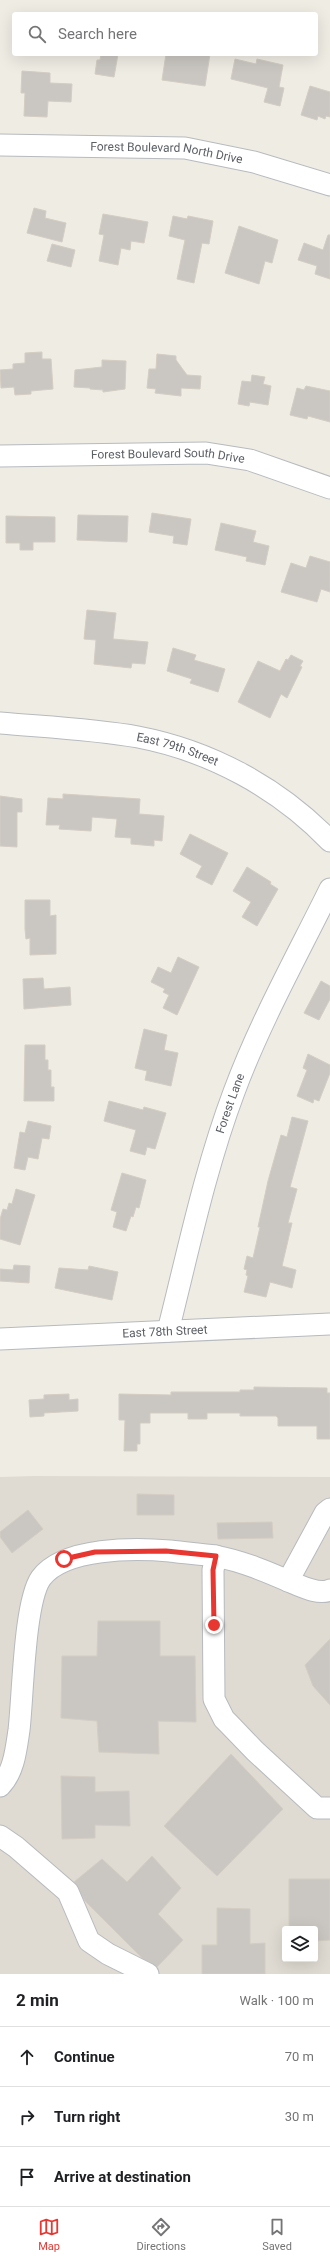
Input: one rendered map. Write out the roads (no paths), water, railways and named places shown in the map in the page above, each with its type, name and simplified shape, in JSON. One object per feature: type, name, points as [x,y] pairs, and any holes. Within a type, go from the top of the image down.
[{"type":"street","name":"Forest Boulevard North Drive","points":[[0,145],[184,148],[254,162],[330,185]]},
{"type":"street","name":"Forest Boulevard South Drive","points":[[0,456],[206,453],[250,460],[330,488]]},
{"type":"street","name":"East 79th Street","points":[[0,722],[126,735],[188,751],[221,764],[259,784],[288,804],[330,841]]},
{"type":"street","name":"Forest Lane","points":[[168,1331],[220,1133],[234,1092],[280,986],[330,889]]},
{"type":"street","name":"East 78th Street","points":[[0,1339],[330,1324]]},
{"type":"street","points":[[288,1581],[325,1513],[330,1509]]},
{"type":"street","points":[[0,1786],[7,1780],[15,1756],[22,1710],[31,1602],[41,1578],[64,1559],[95,1552],[166,1551],[216,1556],[254,1566],[307,1589],[325,1592],[330,1590]]},
{"type":"street","points":[[216,1556],[213,1570],[214,1699],[224,1719],[255,1751],[317,1808],[330,1808]]},
{"type":"street","points":[[0,1836],[16,1847],[68,1892],[89,1941],[108,1954],[148,1974]]}]
